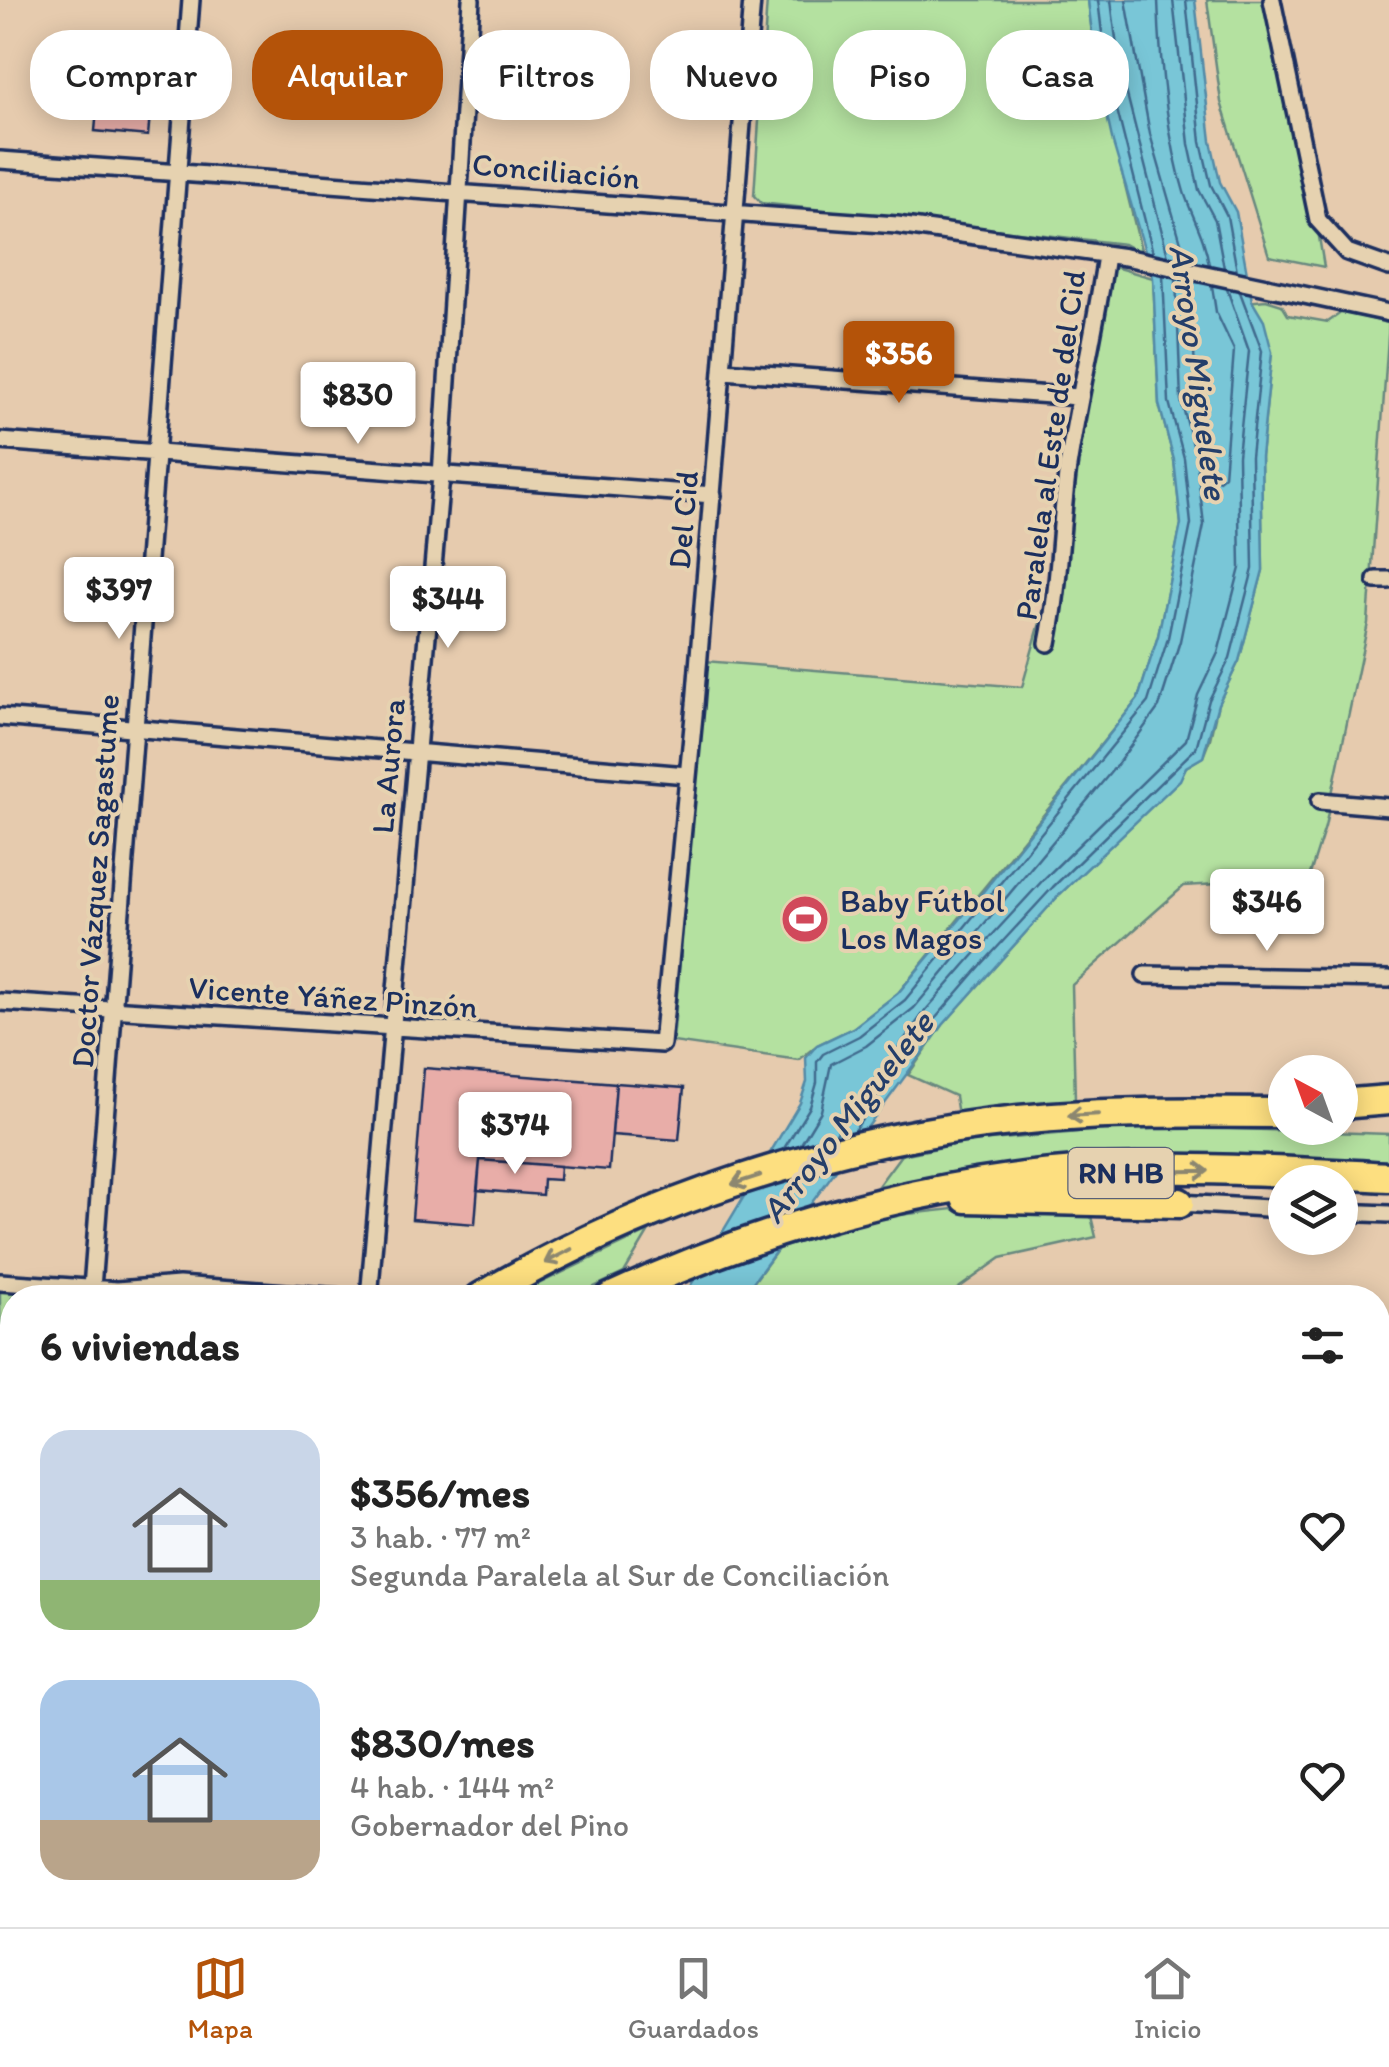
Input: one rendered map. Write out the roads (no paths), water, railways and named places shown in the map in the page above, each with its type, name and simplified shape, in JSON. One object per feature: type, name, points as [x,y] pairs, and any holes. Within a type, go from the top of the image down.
[{"type":"highway","points":[[1358,1103],[1389,1100]]},
{"type":"highway","name":"RN HB","points":[[506,1285],[638,1218],[804,1162],[908,1138],[1082,1115],[1268,1113]]},
{"type":"highway","points":[[1358,1117],[1389,1118]]},
{"type":"highway","name":"RN HB","points":[[641,1285],[742,1243],[855,1209],[929,1193],[1062,1174],[1231,1170],[1389,1177]]},
{"type":"highway","points":[[929,1193],[976,1199],[1179,1203]]},
{"type":"street","name":"Doctor Vázquez Sagastume","points":[[92,1285],[191,0]]},
{"type":"street","name":"La Aurora","points":[[370,1285],[440,476],[471,0]]},
{"type":"street","name":"Del Cid","points":[[662,1044],[724,370],[752,0]]},
{"type":"street","points":[[1272,0],[1318,220],[1347,252],[1389,267]]},
{"type":"street","name":"Conciliación","points":[[0,160],[897,225],[1125,257],[1389,313]]},
{"type":"street","name":"Paralela al Este de del Cid","points":[[1048,643],[1059,590],[1062,509],[1078,397],[1097,330],[1106,255]]},
{"type":"street","points":[[724,370],[1078,397]]},
{"type":"street","points":[[0,441],[713,495]]},
{"type":"street","points":[[0,717],[687,774]]},
{"type":"street","points":[[1320,802],[1389,807]]},
{"type":"street","points":[[1145,974],[1389,979]]},
{"type":"street","name":"Vicente Yáñez Pinzón","points":[[0,1002],[390,1030],[662,1044]]},
{"type":"street","points":[[1179,1203],[1268,1208]]},
{"type":"street","points":[[1358,1213],[1389,1214]]},
{"type":"street","points":[[0,1282],[46,1285]]},
{"type":"water","name":"Arroyo Miguelete","points":[[1088,0],[1195,0],[1211,141],[1220,182],[1236,212],[1252,301],[1264,321],[1272,352],[1261,457],[1263,570],[1239,661],[1218,704],[1203,757],[1186,767],[1180,780],[1060,894],[943,1025],[751,1285],[691,1285],[800,1103],[807,1082],[806,1058],[817,1045],[853,1028],[898,993],[1138,699],[1158,636],[1181,524],[1174,460],[1159,404],[1153,278],[1108,120],[1129,120],[1129,30],[1092,30]]},
{"type":"place","name":"Baby Fútbol Los Magos","points":[[805,919]]}]
